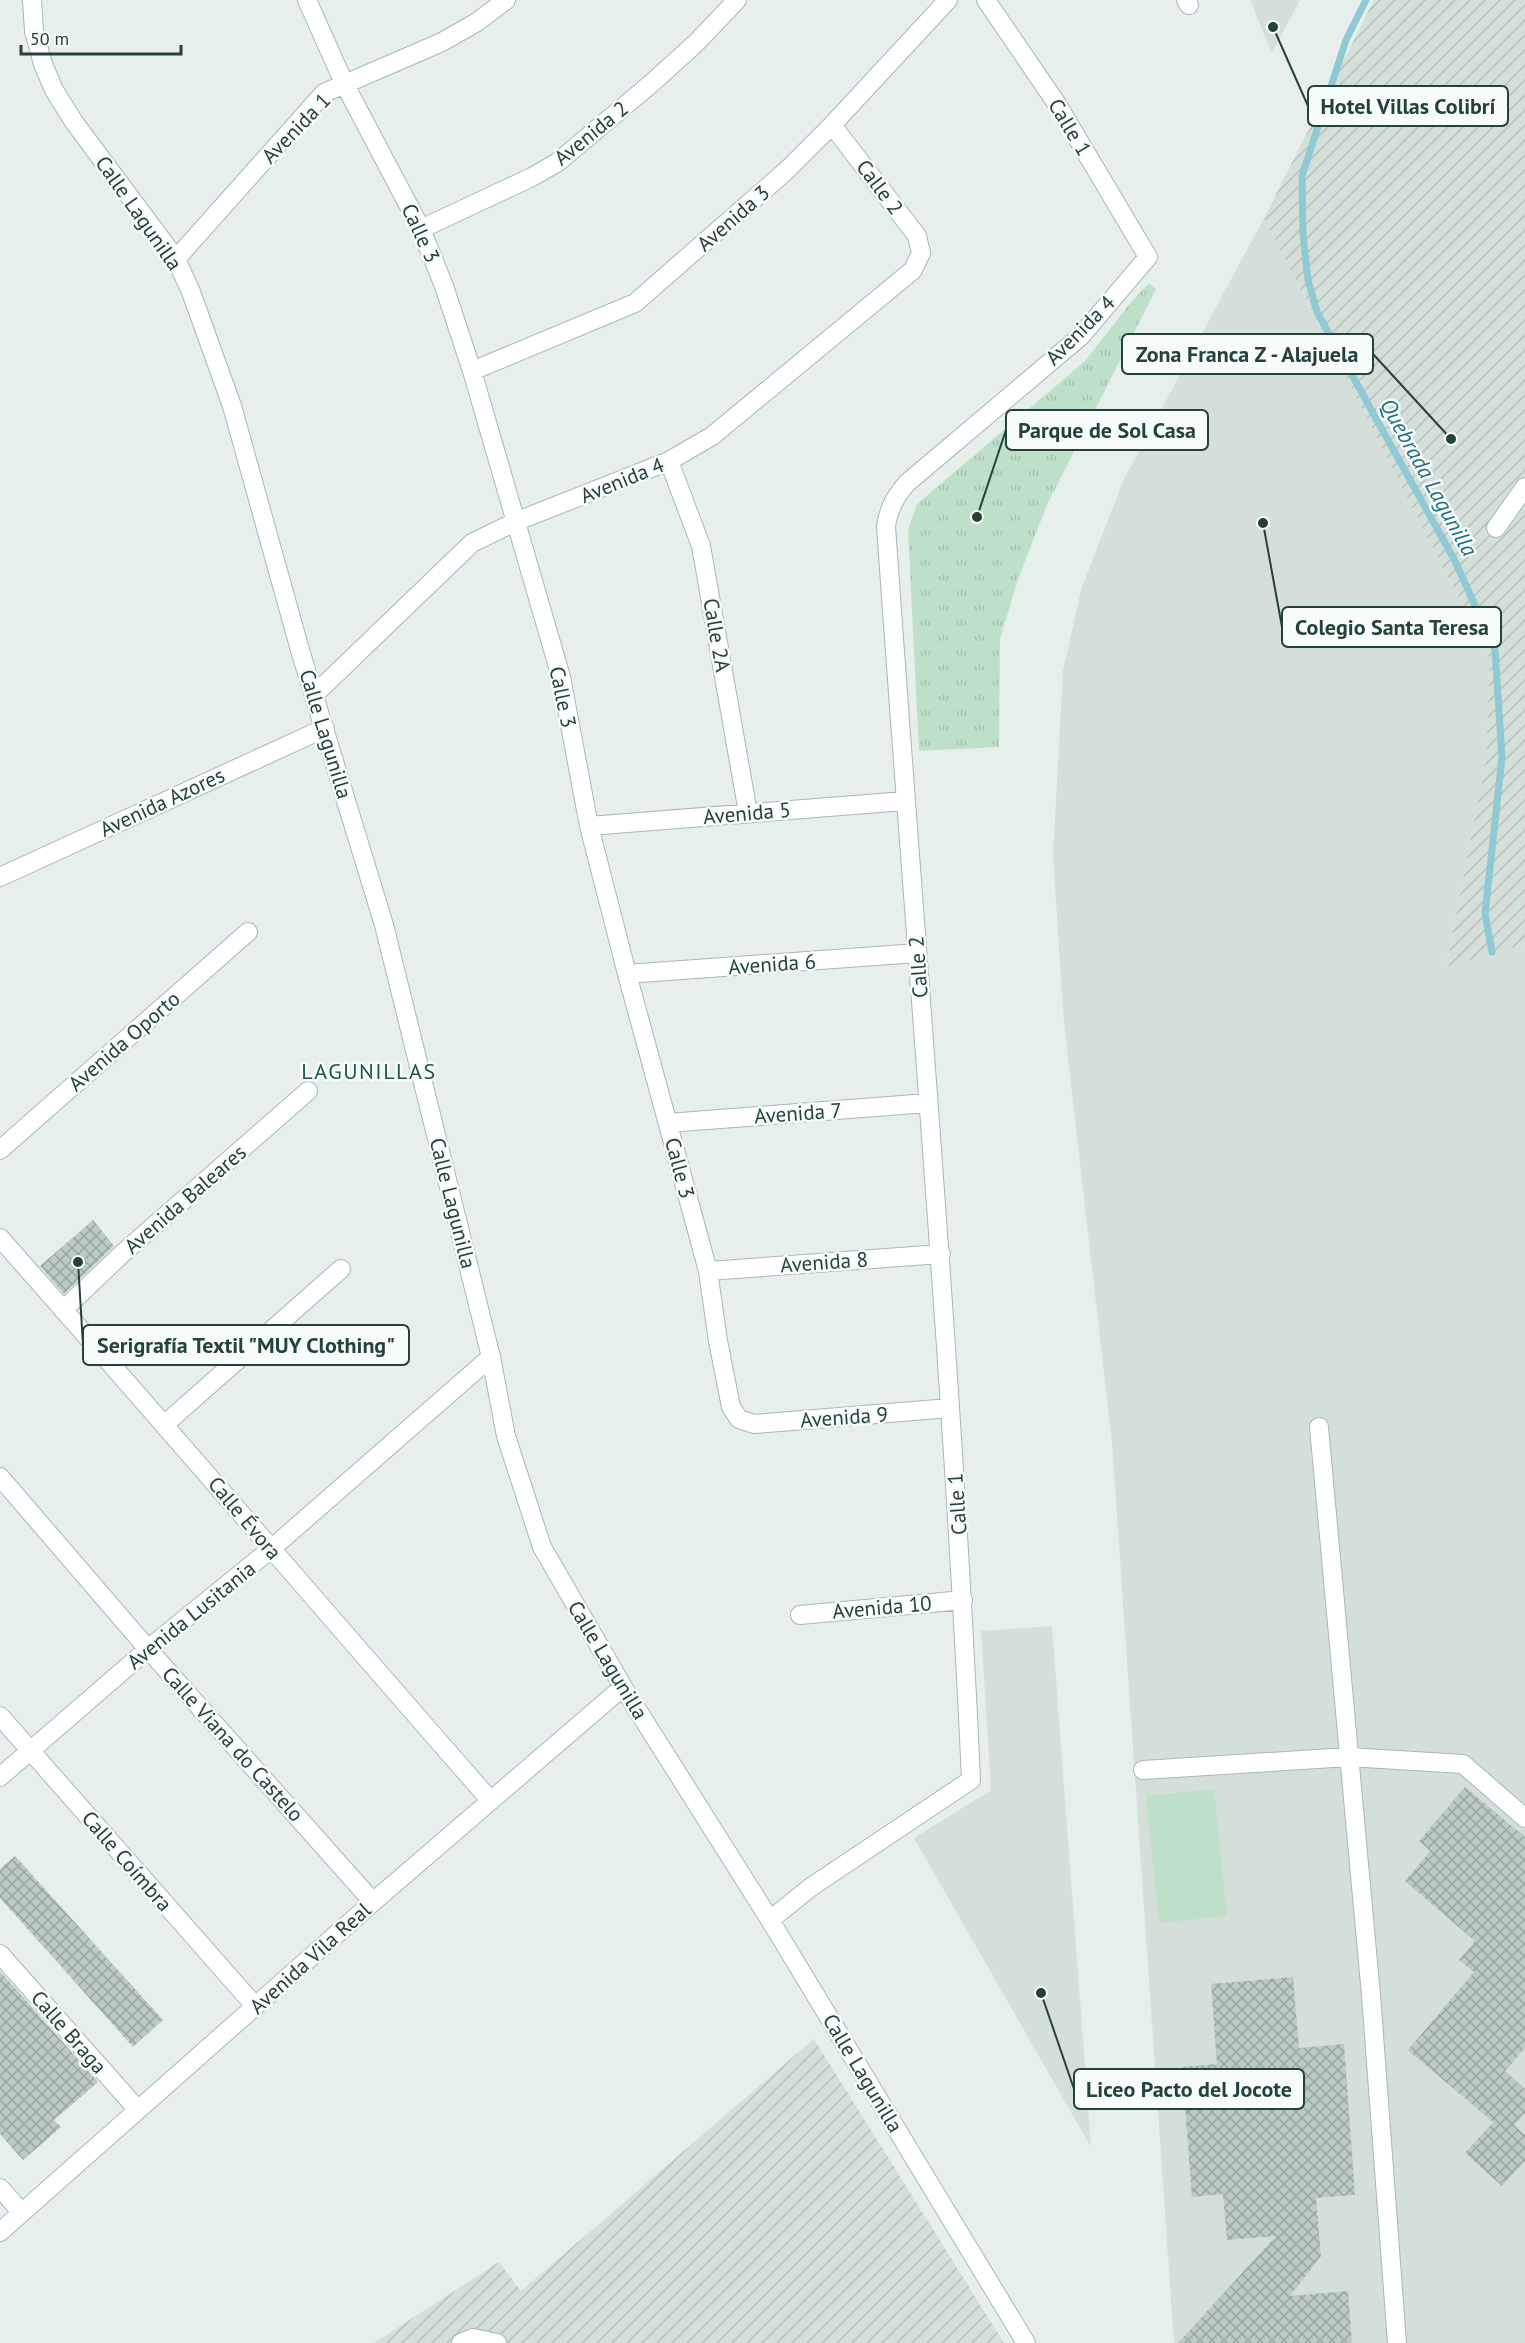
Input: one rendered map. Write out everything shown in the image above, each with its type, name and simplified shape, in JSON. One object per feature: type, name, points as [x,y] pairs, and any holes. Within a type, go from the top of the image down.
[{"type":"street","name":"Calle Lagunilla","points":[[32,0],[34,31],[43,64],[54,90],[74,122],[176,259],[191,292],[232,406],[300,650],[384,925],[491,1357],[506,1436],[542,1547],[623,1688],[770,1920],[1026,2343]]},
{"type":"street","name":"Calle 3","points":[[307,0],[344,83],[421,229],[444,286],[472,371],[561,677],[589,826],[708,1270],[718,1341],[731,1407],[739,1419]]},
{"type":"street","name":"Avenida 1","points":[[176,259],[324,93],[442,42],[477,22],[506,0]]},
{"type":"street","name":"Avenida 2","points":[[421,229],[532,177],[558,162],[679,59],[737,0]]},
{"type":"street","name":"Avenida 3","points":[[472,371],[635,303],[786,171],[948,0]]},
{"type":"street","name":"Calle 1","points":[[986,0],[1057,104],[1148,257]]},
{"type":"street","name":"Calle 2","points":[[832,125],[917,236],[921,253]]},
{"type":"street","name":"Avenida 4","points":[[315,694],[472,543],[515,522],[669,461],[712,435],[913,270],[921,253]]},
{"type":"street","name":"Avenida 4","points":[[886,526],[889,510],[896,496],[907,483],[1081,336],[1148,257]]},
{"type":"street","name":"Calle 2A","points":[[669,461],[701,546],[748,813]]},
{"type":"street","points":[[1496,528],[1525,487]]},
{"type":"street","name":"Calle 2","points":[[886,526],[941,1254],[950,1408]]},
{"type":"street","name":"Avenida Azores","points":[[0,877],[325,728]]},
{"type":"street","name":"Avenida 5","points":[[589,826],[905,801]]},
{"type":"street","name":"Avenida Oporto","points":[[0,1150],[248,932]]},
{"type":"street","name":"Avenida 6","points":[[627,974],[917,953]]},
{"type":"street","name":"Avenida Baleares","points":[[63,1310],[123,1253],[308,1091]]},
{"type":"street","name":"Avenida 7","points":[[668,1123],[928,1103]]},
{"type":"street","name":"Calle Évora","points":[[0,1238],[165,1424],[490,1800]]},
{"type":"street","name":"Avenida 8","points":[[708,1270],[941,1254]]},
{"type":"street","points":[[165,1424],[341,1269]]},
{"type":"street","name":"Avenida Lusitania","points":[[0,1777],[148,1649],[271,1549],[491,1357]]},
{"type":"street","name":"Calle 1","points":[[770,1920],[811,1887],[971,1780],[963,1600],[950,1408]]},
{"type":"street","name":"Avenida 9","points":[[739,1419],[754,1424],[950,1408]]},
{"type":"street","points":[[1319,1427],[1371,1995],[1397,2343]]},
{"type":"street","name":"Calle Viana do Castelo","points":[[0,1478],[148,1649],[373,1902]]},
{"type":"street","name":"Avenida 10","points":[[800,1615],[963,1600]]},
{"type":"street","name":"Avenida Vila Real","points":[[0,2232],[373,1902],[623,1688]]},
{"type":"street","name":"Calle Coímbra","points":[[0,1716],[255,2006]]},
{"type":"street","points":[[1143,1770],[1348,1757],[1462,1764],[1525,1818]]},
{"type":"street","name":"Calle Braga","points":[[0,1954],[138,2110]]},
{"type":"street","points":[[0,2188],[22,2213]]},
{"type":"street","points":[[461,2343],[473,2338],[497,2343]]},
{"type":"shaded area","points":[[1250,0],[1300,0],[1272,53]]},
{"type":"shaded area","points":[[1374,0],[1525,0],[1525,944],[1446,967],[1486,759],[1490,659],[1264,218]]},
{"type":"shaded area","points":[[1264,218],[1490,659],[1486,759],[1446,966],[1525,944],[1525,2343],[1174,2343],[1112,1443],[1064,1023],[1053,856],[1063,671],[1081,590],[1123,481]]},
{"type":"shaded area","points":[[1052,1626],[1091,2147],[914,1838],[991,1790],[981,1631]]},
{"type":"shaded area","points":[[814,2039],[1004,2343],[374,2343],[499,2262],[521,2291]]},
{"type":"green space","points":[[1149,283],[1156,289],[1047,505],[1018,579],[1000,639],[999,747],[919,751],[908,530],[917,504],[1085,361]]},
{"type":"green space","points":[[1214,1789],[1227,1916],[1159,1923],[1146,1796]]},
{"type":"building","points":[[93,1220],[114,1246],[64,1294],[40,1266]]},
{"type":"building","points":[[1465,1787],[1525,1837],[1525,2048],[1505,2071],[1525,2089],[1525,2113],[1514,2125],[1525,2135],[1525,2161],[1502,2186],[1465,2153],[1493,2122],[1408,2050],[1474,1972],[1459,1960],[1475,1941],[1405,1881],[1430,1851],[1419,1841]]},
{"type":"building","points":[[15,1856],[163,2020],[133,2047],[0,1898],[0,1869]]},
{"type":"building","points":[[0,1971],[98,2082],[54,2120],[61,2127],[23,2160],[0,2134]]},
{"type":"building","points":[[1293,1977],[1299,2048],[1344,2044],[1355,2195],[1316,2198],[1321,2256],[1290,2296],[1348,2291],[1352,2343],[1178,2343],[1276,2236],[1227,2240],[1223,2194],[1192,2197],[1182,2067],[1217,2064],[1211,1984]]},
{"type":"waterway","name":"Quebrada Lagunilla","points":[[1366,0],[1346,40],[1302,176],[1303,235],[1308,280],[1317,312],[1455,561],[1495,650],[1502,757],[1485,914],[1492,952]]},
{"type":"place","name":"Hotel Villas Colibrí","points":[[1273,27]]},
{"type":"place","name":"Zona Franca Z - Alajuela","points":[[1451,439]]},
{"type":"place","name":"Parque de Sol Casa","points":[[977,517]]},
{"type":"place","name":"Colegio Santa Teresa","points":[[1263,523]]},
{"type":"place","name":"Serigrafía Textil \"MUY Clothing\"","points":[[78,1262]]},
{"type":"place","name":"Liceo Pacto del Jocote","points":[[1041,1993]]},
{"type":"district","name":"LAGUNILLAS","points":[[369,1071]]}]
